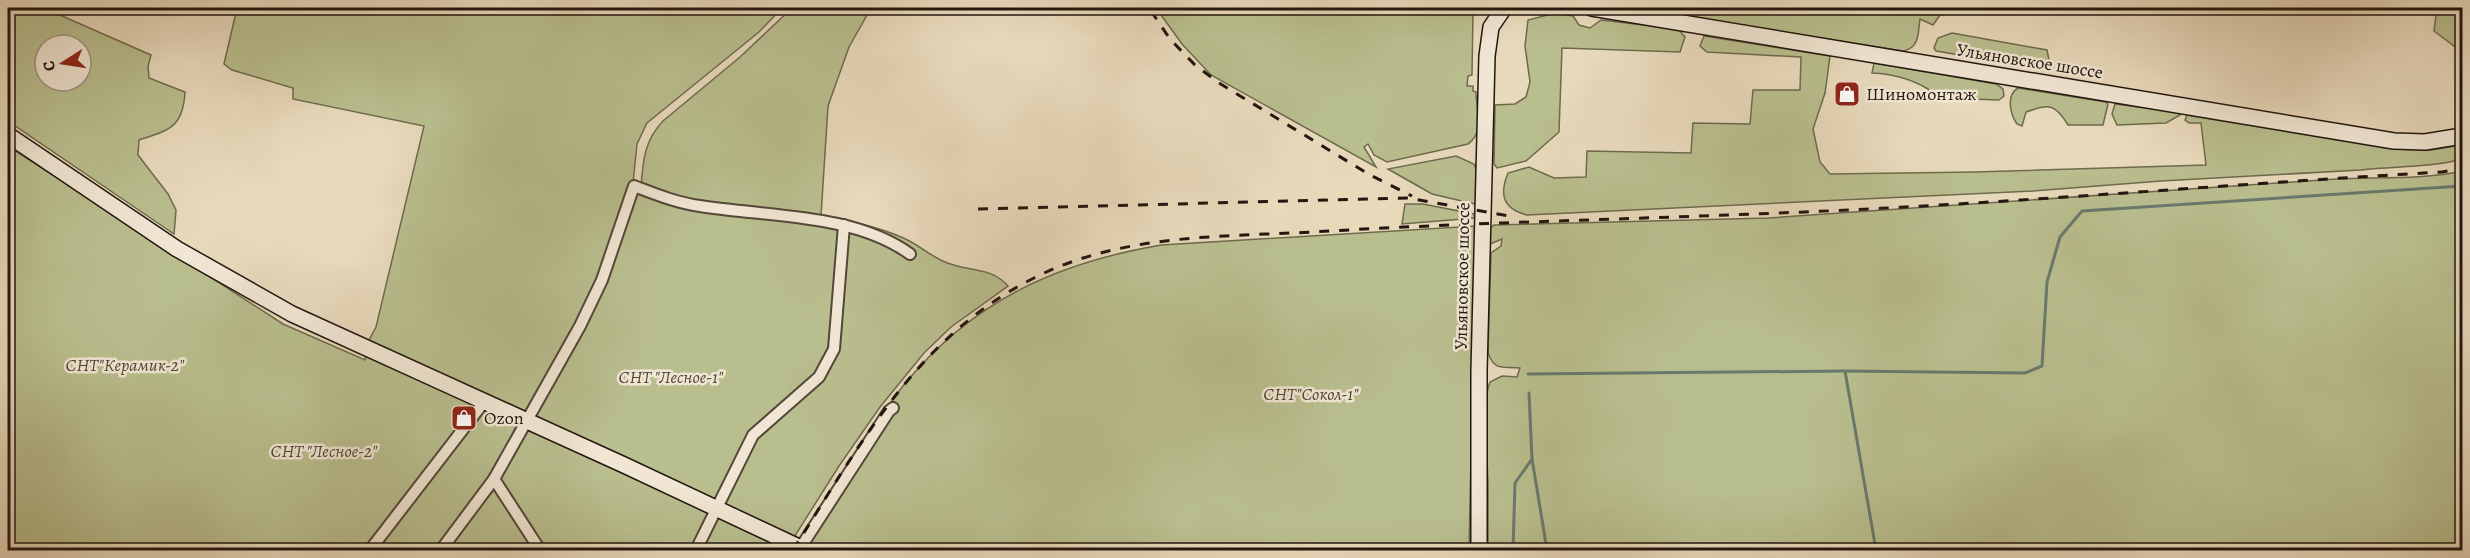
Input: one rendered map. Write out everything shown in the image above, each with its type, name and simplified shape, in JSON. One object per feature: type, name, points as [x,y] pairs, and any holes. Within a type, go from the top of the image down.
[{"type":"main road","name":"Ульяновское шоссе","points":[[1479,550],[1479,371],[1487,56],[1491,27],[1504,8]]},
{"type":"main road","name":"Ульяновское шоссе","points":[[1592,8],[2394,141],[2425,142],[2463,136]]},
{"type":"main road","points":[[8,135],[158,237],[302,319],[624,465],[802,550]]},
{"type":"street","points":[[441,550],[494,478],[580,326],[602,280],[634,186],[698,206],[844,225],[893,242],[910,254]]},
{"type":"street","points":[[696,550],[753,435],[819,377],[834,349],[844,225]]},
{"type":"street","points":[[370,550],[484,402]]},
{"type":"street","points":[[802,550],[893,408]]},
{"type":"street","points":[[494,478],[540,550]]},
{"type":"green space","points":[[8,8],[44,8],[151,55],[148,66],[149,78],[185,92],[181,113],[172,126],[139,140],[138,155],[168,194],[176,210],[174,234],[8,121]]},
{"type":"green space","points":[[237,8],[782,8],[759,32],[647,123],[637,144],[633,183],[641,187],[648,144],[663,121],[740,57],[792,8],[871,8],[849,47],[828,106],[821,216],[862,224],[891,233],[945,262],[994,275],[1008,286],[951,327],[924,353],[880,407],[839,466],[786,550],[8,550],[8,146],[283,324],[365,360],[368,342],[376,327],[424,126],[293,99],[293,88],[232,70],[224,64]]},
{"type":"green space","points":[[1156,8],[1403,8],[1404,10],[1409,8],[1461,8],[1461,13],[1473,11],[1472,75],[1468,76],[1467,86],[1473,86],[1473,91],[1476,92],[1478,127],[1476,134],[1468,144],[1387,162],[1374,155],[1368,144],[1364,147],[1376,167],[1211,75],[1182,44]]},
{"type":"green space","points":[[1632,8],[1945,8],[1933,25],[1920,19],[1913,47],[1903,51]]},
{"type":"green space","points":[[2437,8],[2462,8],[2462,52],[2434,31]]},
{"type":"green space","points":[[1555,13],[1573,16],[1579,25],[1590,28],[1601,20],[1678,29],[1685,37],[1680,52],[1562,48],[1559,132],[1526,161],[1497,168],[1494,164],[1495,105],[1515,104],[1526,97],[1530,82],[1525,46],[1528,20]]},
{"type":"green space","points":[[1952,33],[2047,50],[2050,65],[2044,69],[1936,51],[1934,48],[1938,38]]},
{"type":"green space","points":[[1704,36],[1830,56],[1825,93],[1813,129],[1820,162],[1830,174],[2206,165],[2201,123],[2189,123],[2185,120],[2187,115],[2383,147],[2431,150],[2462,145],[2462,159],[2438,164],[2361,170],[2161,181],[2033,191],[1527,215],[1508,205],[1504,188],[1508,173],[1529,167],[1554,178],[1586,177],[1587,151],[1691,153],[1693,123],[1750,124],[1753,90],[1800,90],[1801,57],[1707,52],[1700,46]]},
{"type":"green space","points":[[1874,63],[1996,84],[2003,89],[2004,96],[1999,100],[1943,98],[1929,94],[1928,89],[1908,79],[1872,73]]},
{"type":"green space","points":[[2018,88],[2106,102],[2108,104],[2103,125],[2068,125],[2051,107],[2026,112],[2022,126],[2017,124],[2010,105],[2012,95]]},
{"type":"green space","points":[[2115,104],[2178,112],[2180,115],[2166,123],[2117,125],[2112,114]]},
{"type":"green space","points":[[1456,156],[1474,164],[1478,174],[1479,205],[1432,194],[1388,169]]},
{"type":"green space","points":[[2462,171],[2462,550],[1488,550],[1485,407],[1488,388],[1490,382],[1502,376],[1517,377],[1520,368],[1497,366],[1488,353],[1491,253],[1501,246],[1502,239],[1490,244],[1490,228],[1494,225],[1768,218],[2336,179],[2416,177]]},
{"type":"green space","points":[[1405,204],[1423,204],[1474,214],[1475,218],[1402,224]]},
{"type":"green space","name":"СНТ\"Сокол-1\"","points":[[1476,226],[1469,550],[796,550],[903,386],[930,356],[958,331],[987,309],[1018,290],[1086,263],[1161,245]]},
{"type":"waterway","points":[[1528,374],[1845,371],[2025,373],[2042,366],[2047,282],[2060,237],[2082,211],[2462,186]]},
{"type":"waterway","points":[[1845,371],[1876,550]]},
{"type":"waterway","points":[[1529,393],[1532,459],[1547,550]]},
{"type":"waterway","points":[[1513,550],[1515,483],[1532,459]]},
{"type":"railway","points":[[1151,11],[1170,39],[1195,65],[1219,83],[1370,175],[1412,196]]},
{"type":"railway","points":[[793,550],[867,434],[894,397],[955,331],[991,303],[1032,279],[1065,264],[1099,253],[1169,240],[1205,237],[1924,206],[2442,172],[2462,168]]},
{"type":"railway","points":[[978,209],[1408,198],[1509,216]]},
{"type":"place","name":"Шиномонтаж","points":[[1847,94]]},
{"type":"place","name":"Ozon","points":[[464,418]]},
{"type":"park label","name":"СНТ\"Керамик-2\"","points":[[125,365]]},
{"type":"park label","name":"СНТ \"Лесное-1\"","points":[[671,377]]},
{"type":"park label","name":"СНТ \"Лесное-2\"","points":[[324,451]]}]
